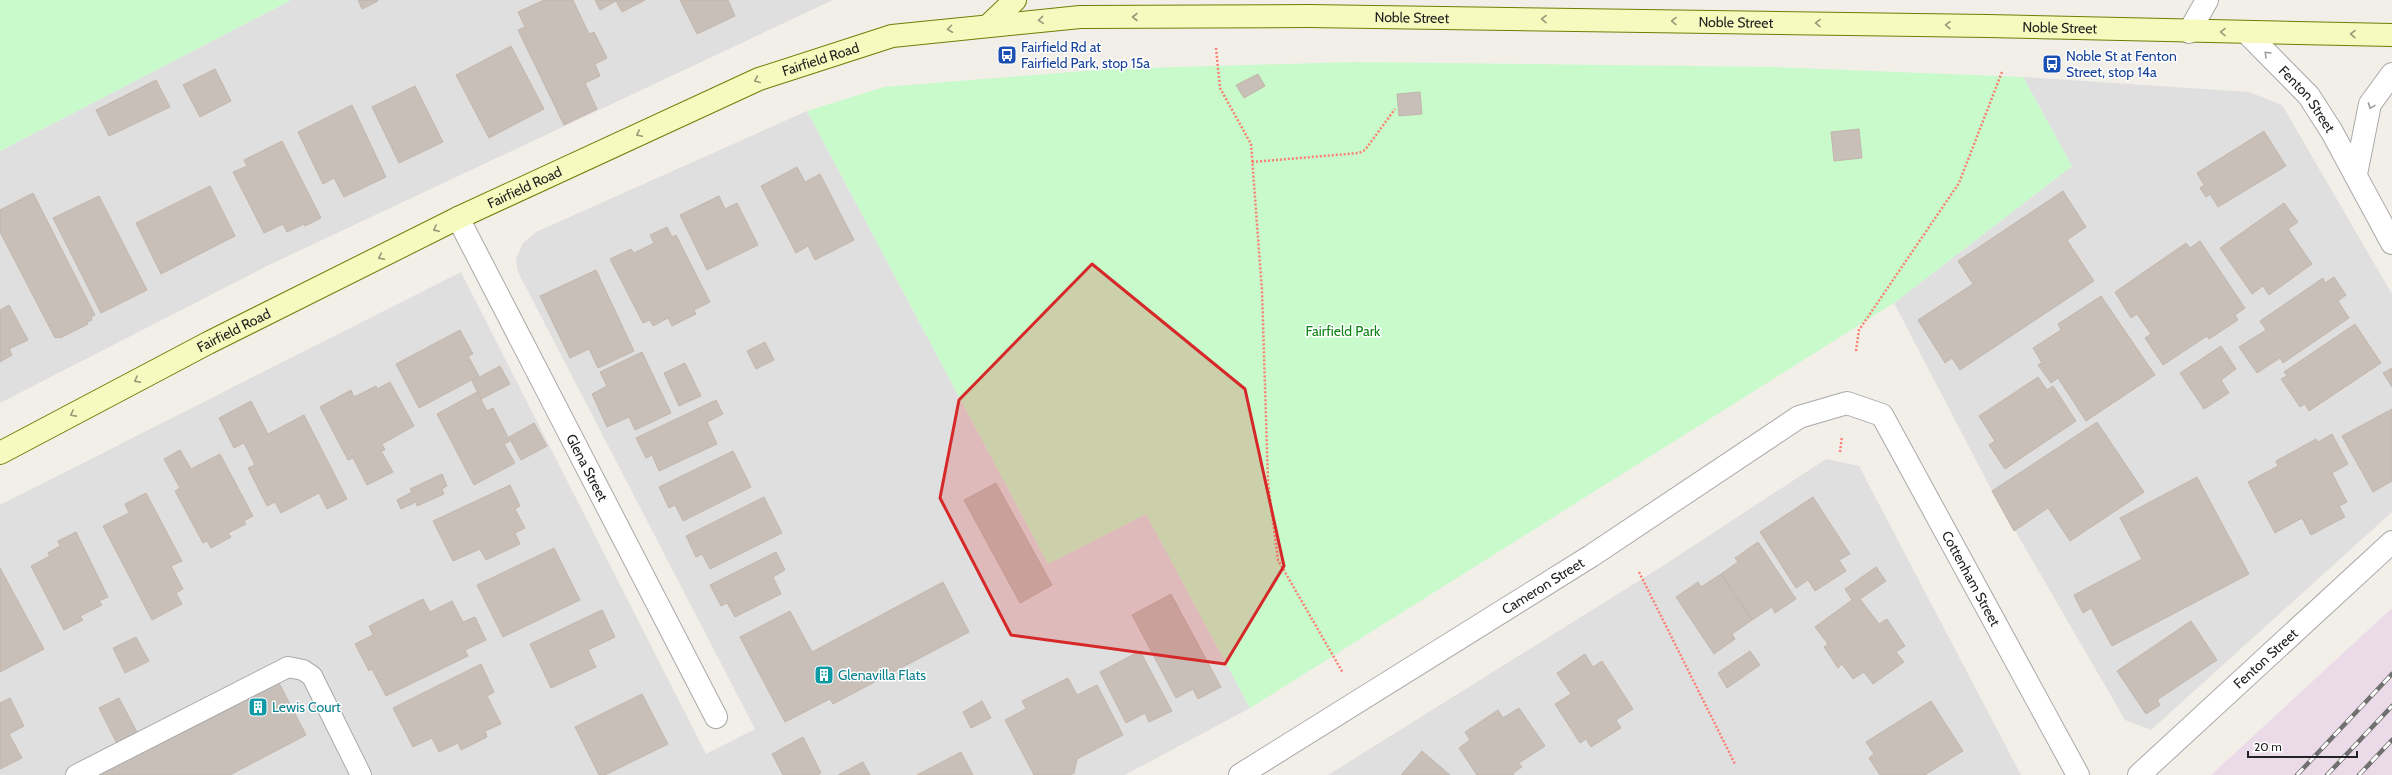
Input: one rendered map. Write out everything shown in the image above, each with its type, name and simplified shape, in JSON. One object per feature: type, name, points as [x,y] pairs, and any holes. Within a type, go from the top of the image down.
[{"type":"main road","points":[[989,25],[1015,0]]},
{"type":"main road","points":[[1154,0],[1174,17]]},
{"type":"main road","name":"Fairfield Road","points":[[0,453],[208,343],[458,218],[759,79],[892,36],[1080,16]]},
{"type":"main road","name":"Noble Street","points":[[1080,16],[1340,16],[1987,26],[2189,32],[2392,35]]},
{"type":"street","points":[[2189,32],[2206,0]]},
{"type":"street","name":"Fenton Street","points":[[2246,32],[2309,96],[2356,174],[2392,243]]},
{"type":"street","points":[[2356,174],[2370,104],[2392,74]]},
{"type":"street","name":"Glena Street","points":[[458,218],[716,717]]},
{"type":"street","name":"Cameron Street","points":[[1240,775],[1591,556],[1799,416],[1847,403]]},
{"type":"street","name":"Cottenham Street","points":[[1847,403],[1882,414],[2078,775]]},
{"type":"street","name":"Fenton Street","points":[[2139,775],[2392,542]]},
{"type":"lane","points":[[76,775],[288,667],[303,670],[312,676],[361,775]]},
{"type":"path","points":[[1216,48],[1220,88],[1251,144],[1262,291],[1268,482],[1278,560],[1343,673]]},
{"type":"path","points":[[1856,351],[1858,330],[1959,183],[2002,72]]},
{"type":"path","points":[[1252,162],[1359,153],[1365,150],[1395,109]]},
{"type":"path","points":[[1840,452],[1842,436]]},
{"type":"path","points":[[1639,572],[1735,764]]},
{"type":"highlighted area","points":[[1092,264],[1245,389],[1284,566],[1225,664],[1011,635],[940,498],[959,400]]},
{"type":"shaded area","points":[[291,0],[833,0],[269,265],[0,403],[0,151]]},
{"type":"shaded area","points":[[2023,77],[2249,92],[2282,105],[2392,294],[2392,512],[2151,730],[2125,720],[1992,491],[1894,303],[2072,166]]},
{"type":"shaded area","points":[[807,111],[1048,564],[1146,514],[1250,708],[1125,775],[0,775],[0,505],[461,272],[706,754],[755,729],[518,272],[516,259],[523,243],[536,232]]},
{"type":"shaded area","points":[[1826,459],[1859,466],[2021,775],[1328,775],[1661,567]]},
{"type":"shaded area","points":[[2392,608],[2392,775],[2211,775]]},
{"type":"green space","points":[[0,0],[291,0],[0,151]]},
{"type":"green space","name":"Fairfield Park","points":[[1353,62],[1774,67],[2023,77],[2072,166],[1894,303],[1250,708],[1146,514],[1048,564],[807,111],[884,87],[1109,69]]},
{"type":"building","points":[[358,0],[377,0],[378,1],[362,9]]},
{"type":"building","points":[[544,0],[573,0],[589,34],[594,32],[607,58],[595,64],[600,76],[585,83],[597,109],[564,125],[518,30],[525,27],[518,12]]},
{"type":"building","points":[[595,0],[645,0],[622,12],[616,1],[600,10]]},
{"type":"building","points":[[680,0],[728,0],[735,16],[697,34]]},
{"type":"building","points":[[511,46],[544,109],[489,138],[456,75]]},
{"type":"building","points":[[215,69],[231,101],[200,117],[183,85]]},
{"type":"building","points":[[1258,74],[1265,86],[1244,98],[1236,85]]},
{"type":"building","points":[[156,80],[170,107],[109,136],[96,110]]},
{"type":"building","points":[[415,86],[443,142],[399,163],[372,107]]},
{"type":"building","points":[[1420,92],[1422,114],[1399,116],[1397,94]]},
{"type":"building","points":[[352,105],[386,177],[344,197],[334,178],[323,184],[298,132]]},
{"type":"building","points":[[1859,129],[1862,158],[1834,161],[1831,132]]},
{"type":"building","points":[[2264,131],[2286,166],[2218,207],[2210,194],[2206,197],[2200,188],[2204,185],[2197,173]]},
{"type":"building","points":[[282,141],[321,218],[305,226],[304,224],[287,232],[283,224],[264,233],[233,172],[247,166],[244,160]]},
{"type":"building","points":[[797,167],[805,182],[820,174],[854,240],[815,260],[808,246],[796,253],[761,186]]},
{"type":"building","points":[[210,186],[235,236],[161,274],[136,223]]},
{"type":"building","points":[[2063,191],[2086,227],[2067,240],[2094,281],[1960,370],[1952,358],[1945,363],[1918,320],[1973,284],[1958,261]]},
{"type":"building","points":[[33,193],[95,315],[91,317],[92,320],[87,322],[88,324],[60,338],[55,338],[0,232],[0,210]]},
{"type":"building","points":[[99,196],[147,290],[101,313],[53,218]]},
{"type":"building","points":[[719,196],[725,209],[737,203],[758,245],[707,270],[680,215]]},
{"type":"building","points":[[2284,203],[2298,222],[2288,229],[2312,264],[2269,295],[2263,286],[2252,294],[2220,248]]},
{"type":"building","points":[[667,227],[672,237],[676,235],[710,302],[694,310],[696,314],[672,326],[668,318],[653,326],[650,320],[643,323],[610,259],[631,249],[634,253],[654,243],[650,235]]},
{"type":"building","points":[[2200,241],[2245,308],[2235,315],[2238,320],[2209,339],[2207,336],[2163,365],[2145,338],[2151,334],[2137,314],[2131,318],[2115,292],[2186,243],[2190,248]]},
{"type":"building","points":[[596,270],[634,351],[598,368],[589,349],[570,358],[540,296]]},
{"type":"building","points":[[2334,277],[2346,295],[2338,301],[2349,318],[2283,363],[2280,358],[2257,373],[2239,347],[2266,330],[2260,321],[2323,278],[2325,283]]},
{"type":"building","points":[[2101,296],[2155,375],[2086,421],[2058,378],[2051,383],[2038,365],[2042,363],[2033,348],[2061,330],[2058,324]]},
{"type":"building","points":[[9,305],[28,340],[9,349],[12,355],[0,362],[0,310]]},
{"type":"building","points":[[2355,324],[2381,363],[2309,411],[2305,404],[2300,407],[2281,379],[2287,376],[2284,372]]},
{"type":"building","points":[[460,330],[473,354],[468,356],[479,376],[419,408],[396,364]]},
{"type":"building","points":[[765,342],[774,360],[756,369],[747,351]]},
{"type":"building","points":[[2221,346],[2236,369],[2221,380],[2229,393],[2204,409],[2180,373]]},
{"type":"building","points":[[642,352],[671,413],[635,430],[629,417],[607,427],[592,394],[607,386],[600,372]]},
{"type":"building","points":[[685,363],[701,396],[679,406],[664,373]]},
{"type":"building","points":[[500,366],[510,384],[481,399],[472,381]]},
{"type":"building","points":[[2392,368],[2392,387],[2383,373]]},
{"type":"building","points":[[2038,377],[2047,390],[2053,386],[2076,421],[2005,469],[1989,445],[1995,441],[1979,416]]},
{"type":"building","points":[[390,382],[414,426],[382,444],[385,450],[381,451],[393,472],[367,485],[353,458],[348,460],[320,407],[351,390],[354,397],[376,386],[377,389]]},
{"type":"building","points":[[477,392],[487,411],[493,408],[510,441],[504,444],[515,463],[474,485],[437,414]]},
{"type":"building","points":[[716,400],[723,414],[707,422],[717,444],[659,471],[652,455],[646,458],[636,438]]},
{"type":"building","points":[[251,401],[268,434],[304,415],[347,499],[327,509],[319,493],[281,513],[275,502],[267,506],[248,468],[255,465],[244,443],[234,448],[219,418]]},
{"type":"building","points":[[2392,409],[2392,481],[2373,492],[2342,436]]},
{"type":"building","points":[[2097,422],[2144,492],[2070,541],[2048,508],[2014,531],[1992,491]]},
{"type":"building","points":[[534,423],[547,446],[521,460],[509,437]]},
{"type":"building","points":[[2332,434],[2348,464],[2332,473],[2347,502],[2339,506],[2345,517],[2311,535],[2302,518],[2275,533],[2248,482],[2278,466],[2276,461],[2316,439],[2318,442]]},
{"type":"building","points":[[180,450],[191,469],[220,454],[253,516],[244,521],[246,524],[228,533],[231,537],[211,548],[207,541],[203,543],[175,491],[180,488],[164,459]]},
{"type":"building","points":[[733,451],[751,487],[683,521],[675,505],[669,508],[659,487]]},
{"type":"building","points":[[442,474],[447,486],[442,489],[444,494],[417,506],[416,502],[401,509],[397,500],[412,492],[410,489]]},
{"type":"building","points":[[2197,477],[2249,574],[2112,646],[2091,608],[2083,613],[2074,595],[2142,559],[2120,518]]},
{"type":"building","points":[[996,483],[1052,585],[1020,603],[964,500]]},
{"type":"building","points":[[510,485],[520,506],[515,509],[525,528],[515,533],[520,544],[486,560],[480,549],[453,561],[433,521]]},
{"type":"building","points":[[146,493],[182,561],[171,566],[183,589],[176,593],[182,604],[152,620],[103,526],[129,513],[125,504]]},
{"type":"building","points":[[764,497],[782,533],[710,569],[702,554],[696,557],[686,536]]},
{"type":"building","points":[[1813,497],[1850,554],[1839,560],[1846,571],[1815,591],[1808,580],[1796,588],[1760,532]]},
{"type":"building","points":[[76,532],[108,597],[99,601],[102,605],[80,616],[83,620],[64,630],[31,566],[50,556],[48,553],[60,546],[58,541]]},
{"type":"building","points":[[1758,542],[1796,599],[1775,613],[1772,607],[1752,620],[1721,574],[1738,562],[1735,558]]},
{"type":"building","points":[[554,548],[580,600],[503,637],[477,585]]},
{"type":"building","points":[[776,552],[785,570],[773,577],[781,594],[735,617],[727,603],[721,606],[710,585]]},
{"type":"building","points":[[1876,567],[1886,581],[1860,599],[1879,624],[1887,619],[1905,646],[1896,652],[1904,662],[1873,684],[1864,672],[1853,679],[1842,664],[1838,668],[1824,647],[1828,644],[1815,627],[1852,600],[1845,589]]},
{"type":"building","points":[[0,568],[44,649],[0,672]]},
{"type":"building","points":[[1721,574],[1752,620],[1732,634],[1735,639],[1714,654],[1676,597],[1698,582],[1701,587]]},
{"type":"building","name":"Glenavilla Flats","points":[[943,582],[969,632],[833,704],[830,699],[785,722],[740,637],[790,611],[812,652]]},
{"type":"building","points":[[1171,594],[1221,687],[1198,699],[1193,689],[1176,698],[1132,615]]},
{"type":"building","points":[[423,599],[430,612],[452,601],[463,622],[475,617],[486,640],[465,650],[468,656],[386,696],[372,669],[369,671],[355,644],[373,635],[369,626]]},
{"type":"building","points":[[602,610],[615,637],[588,650],[596,667],[551,688],[530,644]]},
{"type":"building","points":[[2191,621],[2217,660],[2157,700],[2160,705],[2146,714],[2117,671]]},
{"type":"building","points":[[136,637],[149,661],[125,673],[113,648]]},
{"type":"building","points":[[1140,651],[1172,711],[1149,722],[1145,713],[1126,723],[1100,672]]},
{"type":"building","points":[[1750,651],[1760,665],[1727,688],[1718,673]]},
{"type":"building","points":[[1585,654],[1593,667],[1602,661],[1633,709],[1616,720],[1621,728],[1591,747],[1586,739],[1580,743],[1555,704],[1571,694],[1557,673]]},
{"type":"building","points":[[481,664],[494,692],[487,696],[501,724],[485,731],[487,737],[461,750],[458,743],[439,752],[432,738],[413,747],[393,708]]},
{"type":"building","points":[[1068,678],[1077,695],[1097,685],[1123,735],[1077,759],[1074,773],[1070,775],[1034,775],[1005,720],[1026,709],[1022,701]]},
{"type":"building","name":"Lewis Court","points":[[277,679],[306,735],[230,775],[95,775]]},
{"type":"building","points":[[642,694],[668,744],[605,775],[599,775],[575,727]]},
{"type":"building","points":[[10,698],[24,726],[9,734],[22,758],[0,769],[0,703]]},
{"type":"building","points":[[119,698],[137,732],[116,742],[99,708]]},
{"type":"building","points":[[982,701],[991,718],[971,728],[963,712]]},
{"type":"building","points":[[1931,701],[1963,751],[1925,775],[1880,775],[1869,758],[1874,754],[1866,742]]},
{"type":"building","points":[[1519,708],[1545,746],[1519,763],[1522,767],[1513,773],[1514,775],[1477,775],[1459,748],[1470,740],[1465,732],[1498,710],[1503,718]]},
{"type":"building","points":[[803,737],[821,773],[817,775],[783,775],[772,754]]},
{"type":"building","points":[[1422,751],[1450,775],[1401,775]]},
{"type":"building","points":[[961,752],[973,775],[917,775]]},
{"type":"building","points":[[863,762],[870,775],[838,775]]},
{"type":"railway","points":[[2297,775],[2392,674]]},
{"type":"railway","points":[[2327,775],[2392,706]]},
{"type":"railway","points":[[2359,775],[2392,740]]},
{"type":"place","name":"Fairfield Rd at Fairfield Park, stop 15a","points":[[1007,55]]},
{"type":"place","name":"Noble St at Fenton Street, stop 14a","points":[[2052,64]]},
{"type":"place","name":"Glenavilla Flats","points":[[824,675]]},
{"type":"place","name":"Lewis Court","points":[[258,707]]}]
